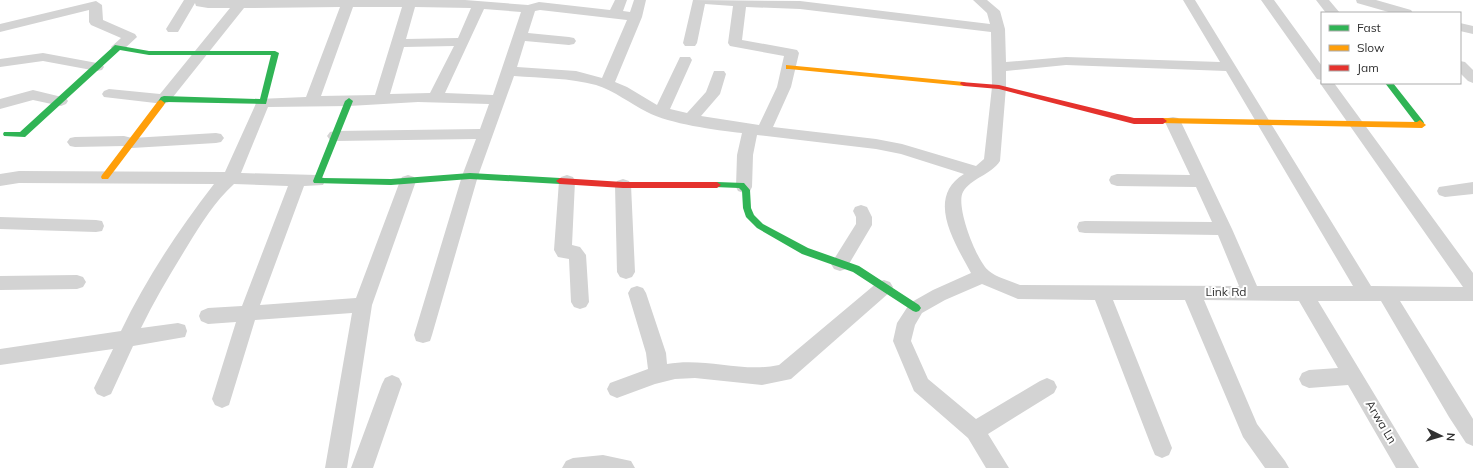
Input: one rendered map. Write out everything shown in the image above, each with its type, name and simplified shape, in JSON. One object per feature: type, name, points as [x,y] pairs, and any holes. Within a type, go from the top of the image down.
[{"type":"street","points":[[173,29],[190,0]]},
{"type":"street","points":[[202,0],[201,3],[208,4],[445,2],[479,5],[496,3],[529,9],[539,6],[568,4],[635,17]]},
{"type":"street","points":[[615,14],[621,0]]},
{"type":"street","points":[[607,84],[635,17],[640,0]]},
{"type":"street","points":[[690,43],[699,0],[807,5],[998,29]]},
{"type":"street","points":[[979,0],[993,11],[998,29],[999,87],[992,161],[986,167],[958,186],[952,199],[953,211],[961,236],[982,276],[939,295],[916,308],[906,323],[902,341],[921,385],[975,431],[998,468]]},
{"type":"street","points":[[1189,0],[1265,123],[1366,294]]},
{"type":"street","points":[[1267,0],[1321,75]]},
{"type":"street","points":[[1322,0],[1332,12]]},
{"type":"street","points":[[1362,0],[1403,12]]},
{"type":"street","points":[[312,102],[348,2]]},
{"type":"street","points":[[381,99],[410,3]]},
{"type":"street","points":[[740,3],[734,43],[792,53],[784,87],[757,131],[745,155],[744,187],[750,217],[760,226],[805,251],[856,269],[916,308]]},
{"type":"street","points":[[105,177],[132,143],[164,98],[240,4]]},
{"type":"street","points":[[0,28],[96,5],[96,22],[130,37],[22,135],[7,134]]},
{"type":"street","points":[[435,98],[463,42],[479,5]]},
{"type":"street","points":[[422,335],[470,176],[509,71],[529,9]]},
{"type":"street","points":[[1461,26],[1473,30]]},
{"type":"street","points":[[520,37],[569,41]]},
{"type":"street","points":[[398,43],[463,42]]},
{"type":"street","points":[[104,388],[148,294],[192,223],[221,186],[230,178],[239,161],[263,102],[275,53],[149,53],[118,47]]},
{"type":"street","points":[[0,63],[42,56],[96,67]]},
{"type":"street","points":[[661,112],[685,60]]},
{"type":"street","points":[[998,67],[1066,60],[1230,67]]},
{"type":"street","points":[[1461,66],[1473,78]]},
{"type":"street","points":[[789,67],[999,87],[1125,120],[1422,125],[1390,84]]},
{"type":"street","points":[[509,71],[576,76],[607,84],[622,90],[653,109],[690,119],[757,131],[876,144],[902,149],[977,172]]},
{"type":"street","points":[[690,119],[713,94],[719,74]]},
{"type":"street","points":[[1328,84],[1473,287]]},
{"type":"street","points":[[0,104],[33,94],[61,101]]},
{"type":"street","points":[[109,94],[263,102],[435,98],[498,100]]},
{"type":"street","points":[[317,181],[349,101]]},
{"type":"street","points":[[1173,122],[1224,229],[1251,292]]},
{"type":"street","points":[[335,136],[486,134]]},
{"type":"street","points":[[75,142],[124,141],[132,143],[216,138]]},
{"type":"street","points":[[0,180],[19,177],[105,177],[230,178],[317,181],[408,181],[470,176],[623,185],[744,187]]},
{"type":"street","points":[[222,399],[248,313],[298,180]]},
{"type":"street","points":[[1117,180],[1201,181]]},
{"type":"street","points":[[336,468],[363,305],[408,181]]},
{"type":"street","points":[[567,181],[563,250],[564,252],[574,252],[577,255],[580,302]]},
{"type":"street","points":[[623,185],[626,272]]},
{"type":"street","points":[[1444,191],[1473,188]]},
{"type":"street","points":[[840,264],[864,225],[864,217],[861,211]]},
{"type":"street","points":[[0,223],[96,226]]},
{"type":"street","points":[[1084,227],[1224,229]]},
{"type":"street","name":"Link Rd","points":[[982,276],[1018,292],[1473,294]]},
{"type":"street","points":[[0,283],[77,282]]},
{"type":"street","points":[[617,388],[675,371],[694,370],[751,377],[769,377],[784,373],[884,287]]},
{"type":"street","points":[[1101,292],[1162,448]]},
{"type":"street","points":[[1191,292],[1250,430],[1278,468]]},
{"type":"street","points":[[637,293],[656,352],[659,375]]},
{"type":"street","name":"Arwa Ln","points":[[1304,293],[1408,468]]},
{"type":"street","points":[[1386,294],[1456,411],[1473,436]]},
{"type":"street","points":[[208,316],[363,305]]},
{"type":"street","points":[[0,357],[127,337],[178,331]]},
{"type":"street","points":[[1309,379],[1354,376]]},
{"type":"street","points":[[362,468],[392,384]]},
{"type":"street","points":[[975,431],[1047,387]]},
{"type":"street","points":[[573,468],[603,465],[624,468]]},
{"type":"traffic: fast","points":[[7,134],[22,135],[118,47],[149,53],[275,53],[263,102],[164,99],[161,103]]},
{"type":"traffic: fast","points":[[1390,84],[1420,123]]},
{"type":"traffic: fast","points":[[349,101],[317,181],[391,182],[470,176],[560,181]]},
{"type":"traffic: fast","points":[[717,185],[741,185],[746,190],[747,208],[750,217],[760,226],[805,251],[856,269],[916,308]]},
{"type":"traffic: slow","points":[[789,67],[964,84]]},
{"type":"traffic: slow","points":[[105,177],[161,103]]},
{"type":"traffic: slow","points":[[1163,121],[1422,125],[1420,123]]},
{"type":"traffic: jam","points":[[964,84],[999,87],[1134,121],[1163,121]]},
{"type":"traffic: jam","points":[[560,181],[623,185],[717,185]]}]
